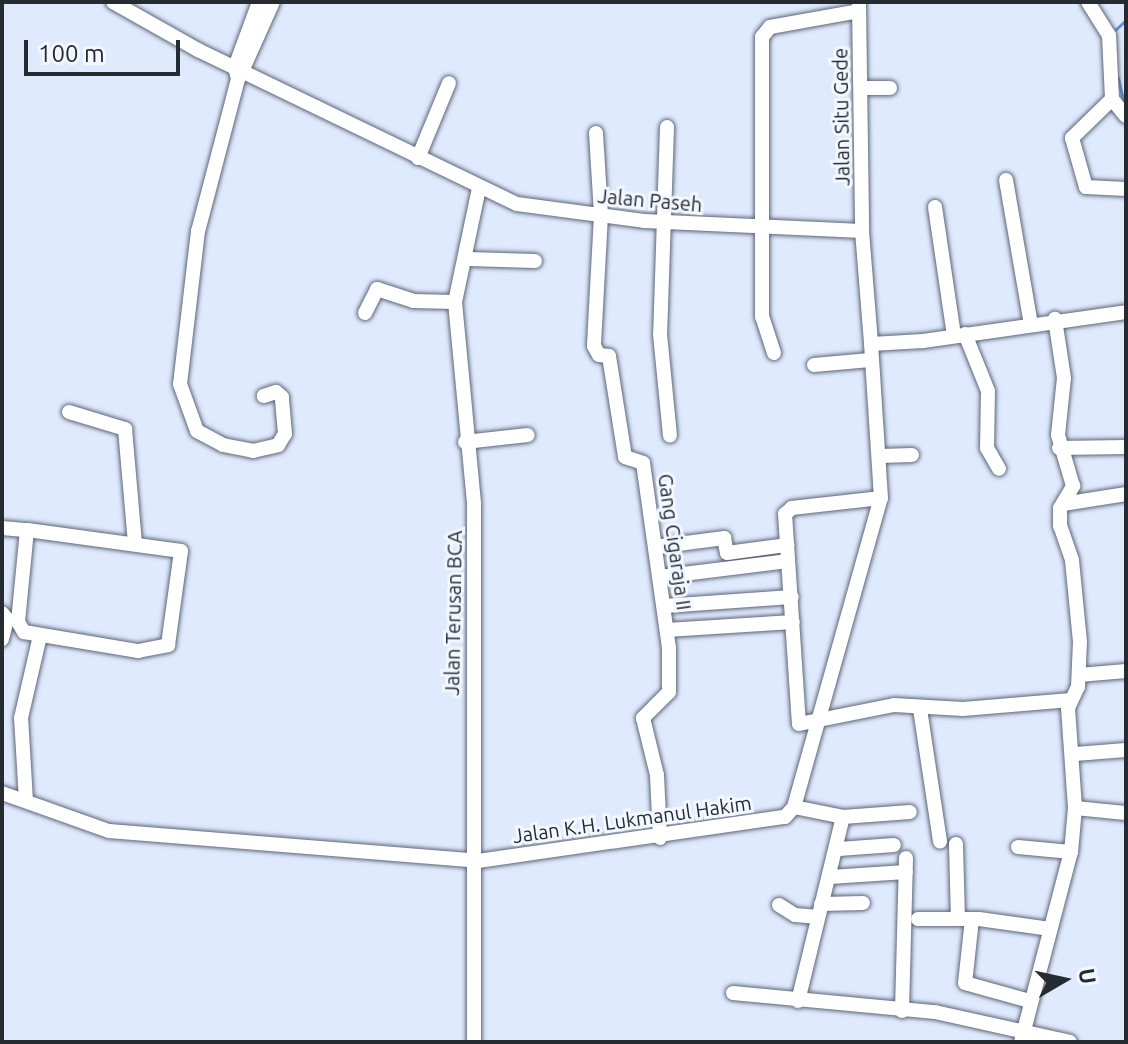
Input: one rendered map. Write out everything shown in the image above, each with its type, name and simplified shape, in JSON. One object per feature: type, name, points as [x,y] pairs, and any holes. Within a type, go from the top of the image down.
[{"type":"street","name":"Jalan Paseh","points":[[113,2],[240,73],[479,188],[538,210],[661,222],[862,231]]},
{"type":"street","points":[[259,2],[198,231],[180,384],[197,431],[223,445],[253,451],[278,445],[285,434],[282,397],[276,392],[264,396]]},
{"type":"street","points":[[240,73],[273,2]]},
{"type":"street","points":[[1088,2],[1109,35],[1112,99],[1126,116]]},
{"type":"street","points":[[774,353],[762,317],[764,33],[770,27],[859,6]]},
{"type":"street","name":"Jalan Situ Gede","points":[[859,6],[863,88],[862,231]]},
{"type":"street","points":[[418,158],[449,83]]},
{"type":"street","points":[[863,88],[890,88]]},
{"type":"street","points":[[1112,99],[1072,138],[1086,187],[1126,189]]},
{"type":"street","points":[[667,127],[661,222],[661,358],[670,436]]},
{"type":"street","points":[[596,133],[601,215]]},
{"type":"street","points":[[1006,180],[1031,324]]},
{"type":"street","name":"Jalan Terusan BCA","points":[[474,1042],[478,861],[472,725],[474,503],[465,442],[455,302],[467,259],[479,188]]},
{"type":"street","points":[[935,207],[959,335],[988,391],[987,448],[999,469]]},
{"type":"street","name":"Gang Cigaraja II","points":[[601,215],[594,346],[599,355],[609,356],[625,457],[643,463],[667,630],[669,692],[648,711],[643,725],[657,775],[660,838]]},
{"type":"street","points":[[862,231],[881,498],[794,807],[843,817],[910,812]]},
{"type":"street","points":[[467,259],[535,261]]},
{"type":"street","points":[[365,313],[377,289],[413,301],[455,302]]},
{"type":"street","points":[[871,344],[1126,312]]},
{"type":"street","points":[[1022,1038],[1071,852],[1075,808],[1071,700],[1079,675],[1072,560],[1060,526],[1063,504],[1073,486],[1059,448],[1056,420],[1064,378],[1055,319]]},
{"type":"street","points":[[814,365],[870,360]]},
{"type":"street","points":[[69,412],[125,429],[135,543]]},
{"type":"street","points":[[465,442],[528,435]]},
{"type":"street","points":[[1059,448],[1126,447]]},
{"type":"street","points":[[880,456],[912,455]]},
{"type":"street","points":[[1063,504],[1126,494]]},
{"type":"street","points":[[881,498],[787,509],[799,724],[894,705],[920,709],[1071,700]]},
{"type":"street","points":[[2,528],[27,530],[135,543],[182,554],[168,645],[146,651],[24,632],[18,622],[27,530]]},
{"type":"street","points":[[655,547],[724,538],[727,553],[787,545]]},
{"type":"street","points":[[659,577],[788,561]]},
{"type":"street","points":[[664,606],[792,597]]},
{"type":"street","points":[[2,613],[7,619],[2,639]]},
{"type":"street","points":[[667,630],[793,622]]},
{"type":"street","points":[[26,801],[21,718],[40,636]]},
{"type":"street","points":[[1079,675],[1126,671]]},
{"type":"street","points":[[920,709],[940,841]]},
{"type":"street","points":[[1075,754],[1126,750]]},
{"type":"street","name":"Jalan K.H. Lukmanul Hakim","points":[[2,793],[109,831],[478,861],[780,819],[794,807]]},
{"type":"street","points":[[1075,808],[1126,813]]},
{"type":"street","points":[[798,1001],[818,910],[839,849],[843,817]]},
{"type":"street","points":[[956,844],[965,918],[965,983],[1030,1001]]},
{"type":"street","points":[[839,849],[894,845]]},
{"type":"street","points":[[1018,847],[1071,852]]},
{"type":"street","points":[[830,877],[906,865],[902,1011]]},
{"type":"street","points":[[779,905],[795,915],[863,903]]},
{"type":"street","points":[[918,919],[965,918],[1050,929]]},
{"type":"street","points":[[733,993],[935,1012],[1022,1038],[1070,1042]]},
{"type":"waterway","points":[[1114,31],[1126,20]]},
{"type":"waterway","points":[[1118,78],[1124,105]]}]
